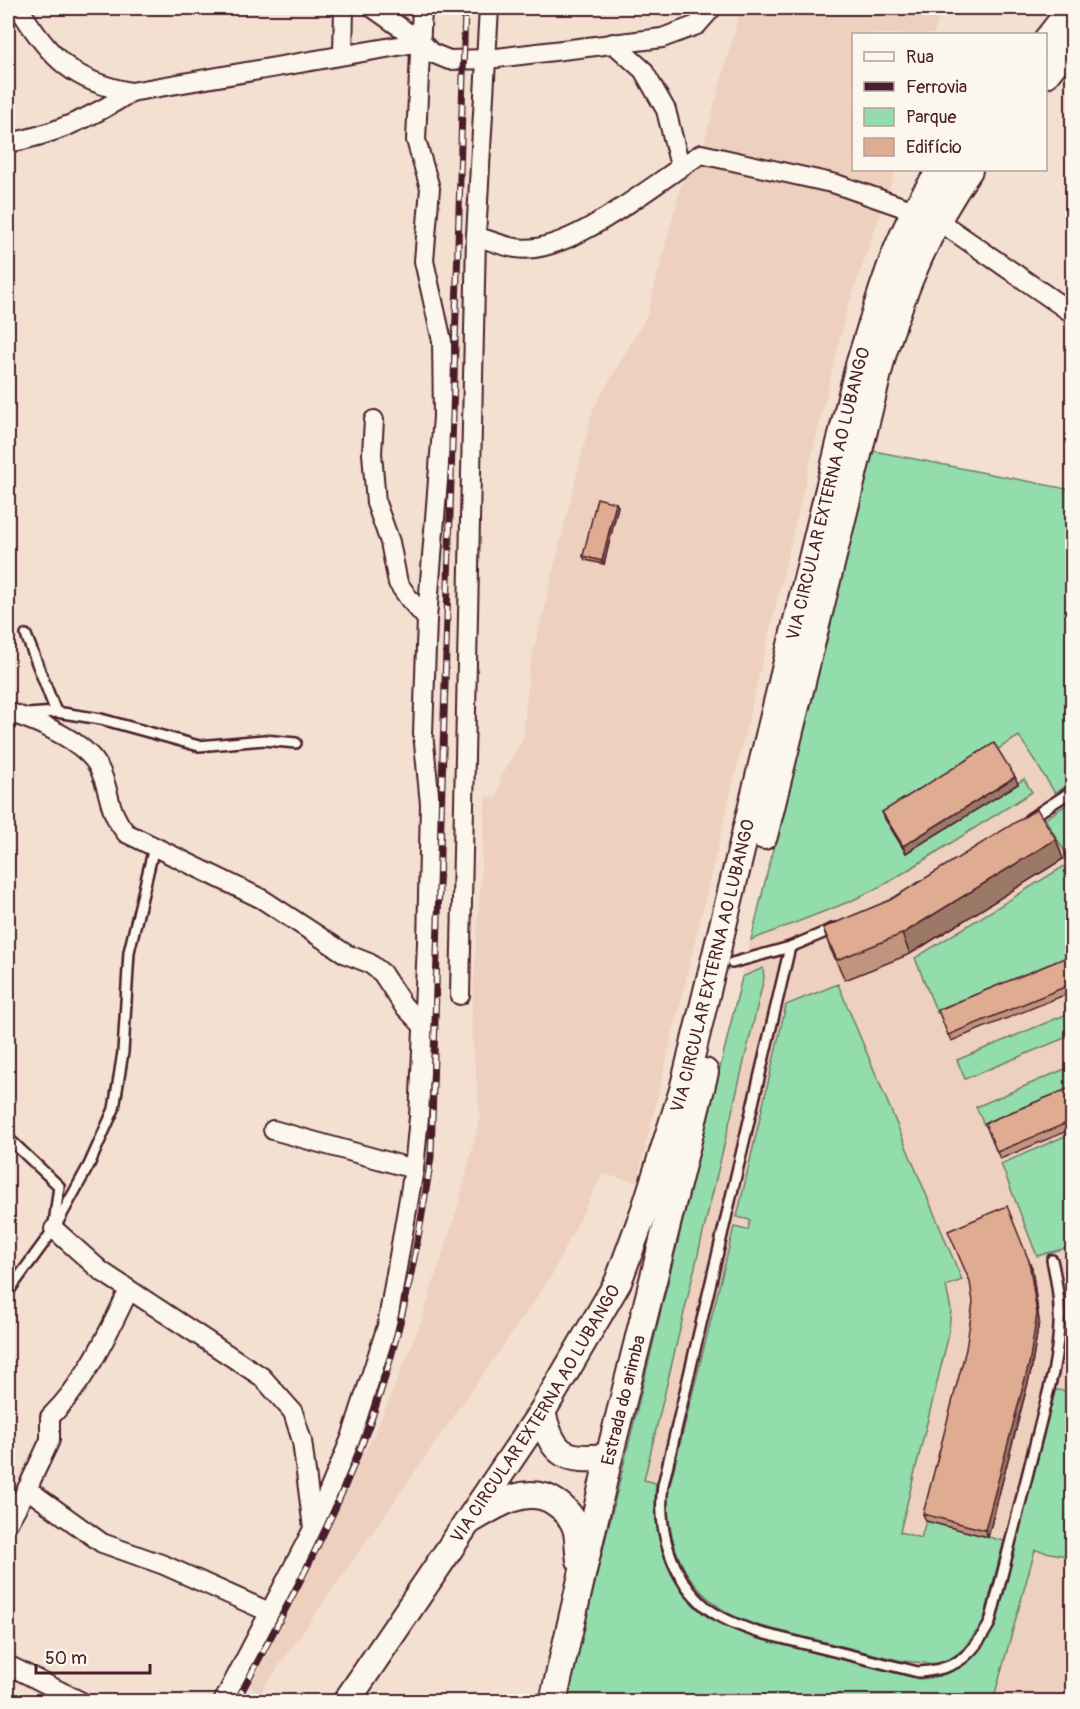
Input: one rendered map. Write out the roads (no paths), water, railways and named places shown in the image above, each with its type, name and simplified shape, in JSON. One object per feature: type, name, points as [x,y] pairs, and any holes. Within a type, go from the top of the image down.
[{"type":"main road","points":[[1047,40],[1072,8]]},
{"type":"main road","points":[[1047,73],[1072,41]]},
{"type":"main road","name":"VIA CIRCULAR EXTERNA AO LUBANGO","points":[[699,1099],[883,353],[925,215],[942,171]]},
{"type":"main road","name":"VIA CIRCULAR EXTERNA AO LUBANGO","points":[[346,1701],[542,1412],[618,1282],[645,1209],[683,1089],[853,387],[887,276],[925,215],[968,171]]},
{"type":"main road","name":"Estrada do arimba","points":[[553,1701],[609,1457],[699,1099]]},
{"type":"main road","points":[[542,1412],[548,1435],[562,1453],[580,1460],[609,1457]]},
{"type":"main road","points":[[465,1523],[503,1501],[529,1494],[548,1497],[565,1509],[576,1527],[582,1581]]},
{"type":"street","points":[[19,8],[50,52],[75,74],[104,88],[131,92],[421,42]]},
{"type":"street","points":[[343,55],[344,8]]},
{"type":"street","points":[[373,8],[421,42],[432,53],[449,60],[488,59],[662,38],[697,25],[712,8]]},
{"type":"street","points":[[224,1701],[313,1529],[351,1438],[387,1326],[414,1170],[423,1026],[430,804],[423,734],[427,620],[443,417],[442,341],[424,261],[430,188],[416,140],[423,8]]},
{"type":"street","points":[[460,995],[476,236],[488,59],[489,8]]},
{"type":"street","points":[[613,43],[643,70],[666,110],[680,166]]},
{"type":"street","points":[[8,143],[38,138],[98,114],[131,92]]},
{"type":"street","points":[[476,236],[517,249],[558,243],[625,206],[680,166],[701,154],[836,184],[925,215],[1072,313]]},
{"type":"street","points":[[374,420],[372,453],[376,503],[390,542],[398,583],[427,620]]},
{"type":"street","points":[[12,714],[68,739],[90,756],[100,769],[108,801],[117,822],[126,833],[253,894],[346,954],[369,963],[382,973],[403,1005],[423,1026]]},
{"type":"street","points":[[273,1130],[414,1170]]},
{"type":"street","points":[[54,1229],[101,1271],[262,1377],[293,1412],[302,1441],[313,1529]]},
{"type":"street","points":[[8,1523],[50,1440],[50,1417],[67,1401],[98,1354],[129,1290]]},
{"type":"street","points":[[27,1489],[102,1543],[164,1565],[269,1612]]},
{"type":"street","points":[[8,1665],[82,1701]]},
{"type":"lane","points":[[26,635],[56,712]]},
{"type":"lane","points":[[12,714],[56,712],[101,719],[199,746],[264,740],[296,743]]},
{"type":"lane","points":[[1022,823],[1072,792]]},
{"type":"lane","points":[[8,1292],[54,1229],[89,1165],[114,1109],[123,1052],[129,952],[154,847]]},
{"type":"lane","points":[[732,963],[790,947],[842,926]]},
{"type":"lane","points":[[790,947],[663,1485],[660,1508],[670,1555],[684,1582],[707,1608],[731,1622],[757,1632],[918,1672],[941,1671],[963,1660],[981,1640],[990,1623],[1053,1373],[1060,1331],[1059,1289],[1052,1260]]},
{"type":"lane","points":[[8,1138],[59,1186],[54,1229]]},
{"type":"railway","points":[[236,1702],[319,1543],[349,1477],[375,1409],[405,1302],[431,1157],[465,8]]}]
